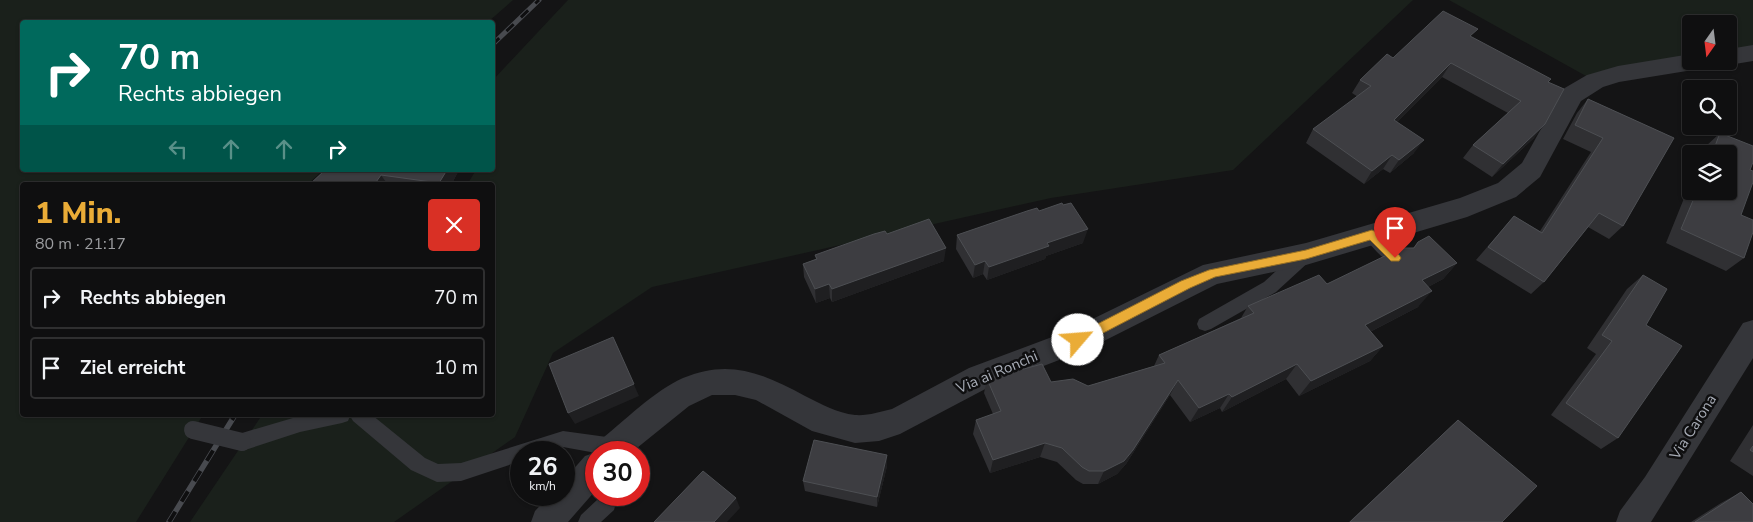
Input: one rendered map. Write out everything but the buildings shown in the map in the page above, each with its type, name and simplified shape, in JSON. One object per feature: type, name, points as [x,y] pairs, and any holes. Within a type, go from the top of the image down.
[{"type":"street","points":[[1738,56],[1753,53]]},
{"type":"street","name":"Via ai Ronchi","points":[[625,441],[678,396],[693,388],[712,382],[735,382],[762,388],[823,421],[855,429],[879,427],[900,420],[980,376],[1078,340],[1186,284],[1213,273],[1306,254],[1468,207],[1507,190],[1531,170],[1572,95],[1595,81],[1618,74],[1682,64]]},
{"type":"street","name":"Via Carona","points":[[1632,522],[1656,488],[1753,332]]},
{"type":"street","name":"Via ai Ronchi","points":[[547,522],[585,480]]},
{"type":"lane","points":[[1372,235],[1395,258]]},
{"type":"lane","points":[[1206,324],[1270,287],[1306,254]]},
{"type":"lane","points":[[193,430],[242,442],[300,424],[333,417]]},
{"type":"lane","points":[[361,417],[418,464],[437,473],[461,472],[563,439],[585,447]]},
{"type":"lane","points":[[588,522],[604,506]]},
{"type":"shaded area","points":[[0,0],[513,0],[490,20],[20,20],[20,172],[321,172],[310,182],[20,182],[20,417],[202,417],[136,522],[0,522]]},
{"type":"shaded area","points":[[568,0],[1413,0],[1233,170],[1051,198],[652,287],[553,353],[515,437],[394,522],[190,522],[261,417],[495,417],[495,182],[469,182],[475,172],[495,172],[495,78]]},
{"type":"shaded area","points":[[1449,0],[1753,0],[1753,53],[1738,56],[1738,15],[1682,15],[1682,63],[1595,81]]},
{"type":"railway","points":[[495,42],[539,0]]},
{"type":"railway","points":[[169,522],[234,417]]},
{"type":"route","points":[[1078,340],[1186,284],[1213,273],[1306,254],[1372,235],[1395,258]]}]
